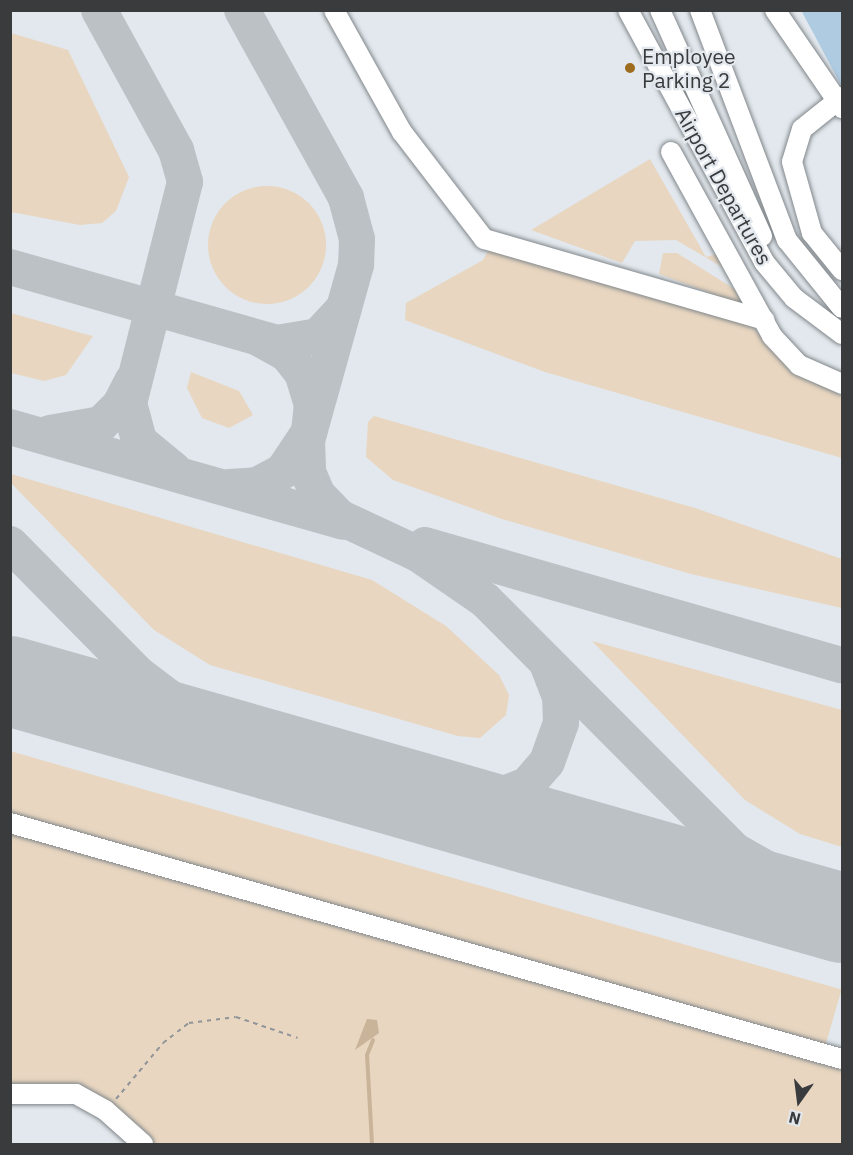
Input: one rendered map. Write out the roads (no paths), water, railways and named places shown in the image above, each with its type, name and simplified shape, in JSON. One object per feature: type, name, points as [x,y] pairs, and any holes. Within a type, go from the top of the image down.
[{"type":"street","points":[[334,10],[402,132],[484,239],[765,320]]},
{"type":"street","name":"Airport Departures","points":[[628,10],[764,262],[794,298],[843,334]]},
{"type":"street","points":[[660,10],[766,243],[819,316]]},
{"type":"street","points":[[700,10],[787,240],[843,308]]},
{"type":"street","points":[[776,10],[841,101],[802,129],[792,162],[812,233],[843,270]]},
{"type":"street","points":[[671,152],[765,320],[799,365],[843,384]]},
{"type":"street","points":[[10,823],[843,1059]]},
{"type":"street","points":[[10,1094],[66,1092],[105,1110],[143,1144]]},
{"type":"waterway","points":[[372,1144],[367,1055],[373,1040]]},
{"type":"place","name":"Employee Parking 2","points":[[630,68]]}]
